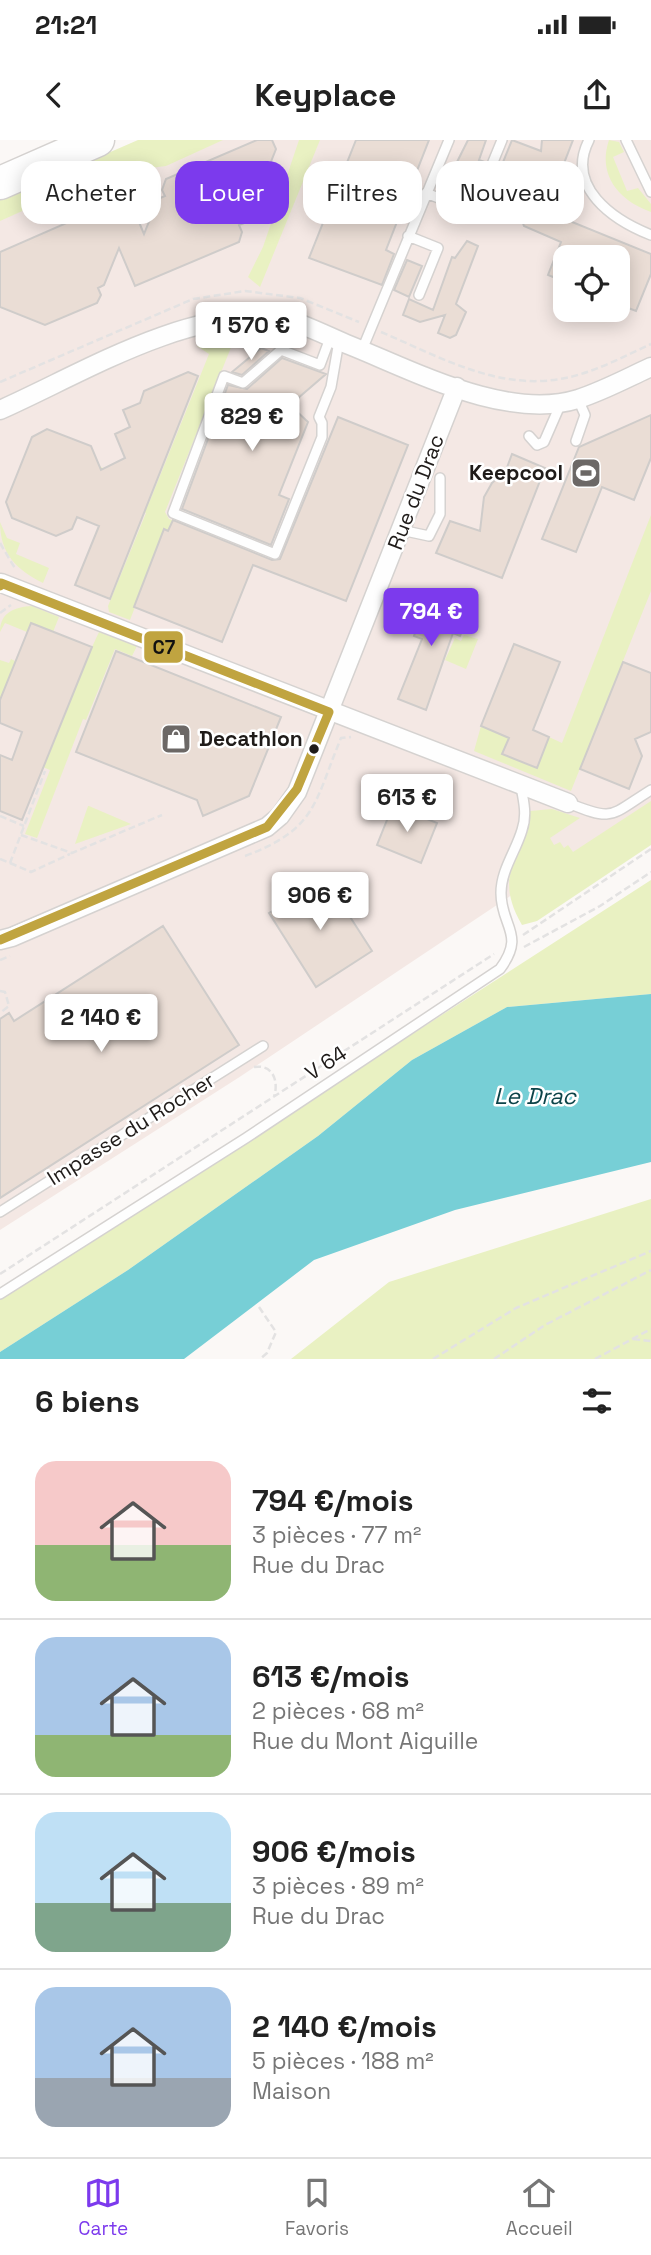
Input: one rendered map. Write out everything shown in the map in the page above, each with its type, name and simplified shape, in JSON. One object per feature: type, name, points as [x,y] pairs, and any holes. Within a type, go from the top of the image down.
[{"type":"highway","points":[[0,160],[47,140]]},
{"type":"highway","points":[[0,183],[98,140]]},
{"type":"street","points":[[0,410],[174,332],[229,318],[278,317],[457,387],[512,403],[569,401],[651,367]]},
{"type":"street","name":"Rue du Drac","points":[[0,940],[267,827],[280,816],[297,792],[457,387]]},
{"type":"street","points":[[0,583],[568,803]]},
{"type":"lane","points":[[362,350],[449,140]]},
{"type":"lane","points":[[426,193],[469,210],[475,206],[502,140]]},
{"type":"lane","points":[[589,140],[583,159],[583,173],[598,203],[618,220],[651,235]]},
{"type":"lane","points":[[626,140],[651,192]]},
{"type":"lane","points":[[408,236],[438,248],[419,295]]},
{"type":"lane","points":[[334,340],[331,387],[319,417],[322,437],[275,554],[173,513],[224,376],[243,383],[281,350],[320,365],[334,340]]},
{"type":"lane","points":[[529,436],[537,445],[544,442],[569,401],[585,415],[576,441]]},
{"type":"lane","points":[[401,530],[429,536],[440,514],[440,478]]},
{"type":"lane","points":[[0,1294],[480,985],[500,969],[511,955],[513,942],[513,932],[503,907],[501,891],[509,861],[523,830],[525,810],[521,787]]},
{"type":"lane","points":[[568,803],[601,817],[612,815],[651,790]]},
{"type":"lane","name":"Impasse du Rocher","points":[[0,1212],[263,1045]]},
{"type":"path","points":[[10,863],[45,771]]},
{"type":"path","points":[[0,859],[31,872],[162,815]]},
{"type":"path","points":[[0,817],[24,826]]},
{"type":"path","points":[[21,835],[72,853]]},
{"type":"path","name":"V 64","points":[[0,1274],[513,942],[651,849]]},
{"type":"path","points":[[511,955],[600,906],[651,873]]},
{"type":"path","points":[[0,991],[5,992],[9,1006],[0,1013]]},
{"type":"path","points":[[271,1072],[276,1084],[274,1097]]},
{"type":"path","points":[[433,1359],[516,1307],[651,1251]]},
{"type":"path","points":[[494,1359],[545,1325],[651,1270]]},
{"type":"path","points":[[259,1307],[276,1332],[267,1353],[260,1359]]},
{"type":"path","points":[[595,1359],[651,1329]]},
{"type":"path","points":[[633,1339],[651,1341]]},
{"type":"shaded area","points":[[181,140],[651,140],[651,802],[238,1078],[0,1230],[0,219],[21,210],[21,224],[161,224],[161,161],[133,161]]},
{"type":"green space","points":[[138,140],[223,140],[166,166],[161,167],[161,161],[90,161]]},
{"type":"green space","points":[[299,140],[320,140],[311,161],[303,161],[303,182],[289,216],[289,170]]},
{"type":"green space","points":[[609,140],[619,142],[624,152],[613,157],[627,191],[638,188],[651,204],[651,212],[629,201],[614,185],[606,164]]},
{"type":"green space","points":[[21,191],[21,212],[0,221],[0,200]]},
{"type":"green space","points":[[271,224],[286,224],[260,287],[248,277]]},
{"type":"green space","points":[[238,330],[165,512],[169,519],[248,552],[243,560],[165,529],[130,620],[109,612],[108,606],[146,513],[87,490],[97,465],[149,503],[209,354],[197,346]]},
{"type":"green space","points":[[651,515],[651,591],[571,791],[474,751],[481,726],[509,738],[502,754],[537,768],[549,737],[562,743]]},
{"type":"green space","points":[[0,522],[7,538],[20,543],[16,554],[49,568],[43,583],[12,560],[3,543]]},
{"type":"green space","points":[[32,606],[59,617],[53,632],[31,623],[27,632],[5,623],[0,632],[6,615]]},
{"type":"green space","points":[[99,632],[137,646],[132,656],[115,649],[86,720],[83,719],[37,838],[25,834],[50,770],[31,762],[35,752],[48,757],[69,705],[8,681],[0,700],[0,660],[9,663],[11,659],[15,661],[11,672],[92,647]]},
{"type":"green space","points":[[464,635],[478,639],[466,669],[445,660],[455,638],[461,641]]},
{"type":"green space","points":[[651,801],[651,845],[537,921],[522,925],[514,908],[509,880],[530,811],[552,809],[580,818],[550,838],[554,845],[560,842],[564,848],[568,845],[573,852]]},
{"type":"green space","points":[[89,806],[131,824],[75,844]]},
{"type":"green space","points":[[651,880],[651,994],[507,1007],[412,1060],[318,1136],[128,1270],[0,1352],[0,1300]]},
{"type":"green space","points":[[651,1199],[651,1359],[291,1359],[389,1282]]},
{"type":"water","name":"Le Drac","points":[[651,994],[651,1162],[455,1210],[314,1260],[184,1359],[0,1359],[0,1352],[128,1270],[318,1136],[412,1060],[507,1007]]},
{"type":"building","points":[[257,140],[272,140],[276,149],[271,161],[208,161]]},
{"type":"building","points":[[356,140],[429,140],[421,161],[348,161]]},
{"type":"building","points":[[468,140],[486,140],[479,160],[482,161],[458,161]]},
{"type":"building","points":[[512,140],[541,151],[542,140],[573,140],[565,161],[503,161]]},
{"type":"building","points":[[175,175],[175,224],[242,224],[239,225],[242,232],[239,242],[135,286],[119,248],[104,285],[98,288],[101,295],[97,303],[45,325],[0,307],[0,252],[64,224],[140,224],[144,234],[148,224],[161,224],[161,198],[165,196],[162,190],[166,179]]},
{"type":"building","points":[[323,224],[396,224],[386,250],[394,254],[382,285],[309,258]]},
{"type":"building","points":[[523,224],[577,224],[629,245],[560,245],[561,242]]},
{"type":"building","points":[[467,241],[478,246],[456,304],[466,312],[456,335],[450,338],[438,333],[445,315],[420,322],[403,315],[409,299],[433,310],[452,257],[455,258]]},
{"type":"building","points":[[630,245],[651,254],[651,274],[636,311],[630,309]]},
{"type":"building","points":[[407,260],[422,266],[409,297],[394,290]]},
{"type":"building","points":[[553,262],[553,277],[548,275]]},
{"type":"building","points":[[261,348],[269,351],[242,375],[232,372]]},
{"type":"building","points":[[282,358],[326,374],[290,405],[308,422],[279,495],[289,499],[271,545],[182,509],[228,385],[247,389]]},
{"type":"building","points":[[188,372],[198,376],[110,599],[75,585],[99,526],[77,517],[72,529],[56,536],[12,518],[6,502],[32,437],[47,429],[91,446],[101,470],[125,458],[115,434],[130,427],[123,410],[140,403],[144,391]]},
{"type":"building","points":[[651,415],[651,458],[634,500],[602,487],[576,552],[542,539],[579,447]]},
{"type":"building","points":[[338,417],[408,445],[346,601],[253,565],[222,642],[134,607],[164,529],[168,531],[173,520],[272,560],[280,559]]},
{"type":"building","points":[[512,454],[545,468],[502,578],[436,553],[450,521],[480,531],[484,497],[492,483],[506,470]]},
{"type":"building","points":[[431,592],[464,605],[458,620],[465,623],[460,636],[453,633],[426,710],[398,699],[422,639],[414,636]]},
{"type":"building","points":[[31,623],[92,647],[22,820],[0,811],[0,755],[12,760],[22,732],[0,723],[0,700]]},
{"type":"building","points":[[514,644],[560,662],[533,730],[549,737],[537,768],[502,754],[509,738],[481,726]]},
{"type":"building","name":"Decathlon","points":[[116,651],[281,717],[249,796],[203,816],[197,800],[76,752]]},
{"type":"building","points":[[623,662],[651,673],[651,732],[635,739],[642,756],[629,789],[580,769]]},
{"type":"building","points":[[393,805],[437,823],[421,863],[377,845]]},
{"type":"building","points":[[325,878],[372,951],[316,987],[269,913]]},
{"type":"building","points":[[163,926],[239,1045],[0,1198],[0,1019],[9,1013],[14,1021]]},
{"type":"transit line","name":"C7","points":[[0,586],[1,583],[329,712]]},
{"type":"transit line","name":"C7","points":[[0,940],[267,827],[297,789],[329,712]]},
{"type":"place","name":"Keepcool","points":[[586,473]]},
{"type":"place","name":"Decathlon","points":[[176,739]]}]
